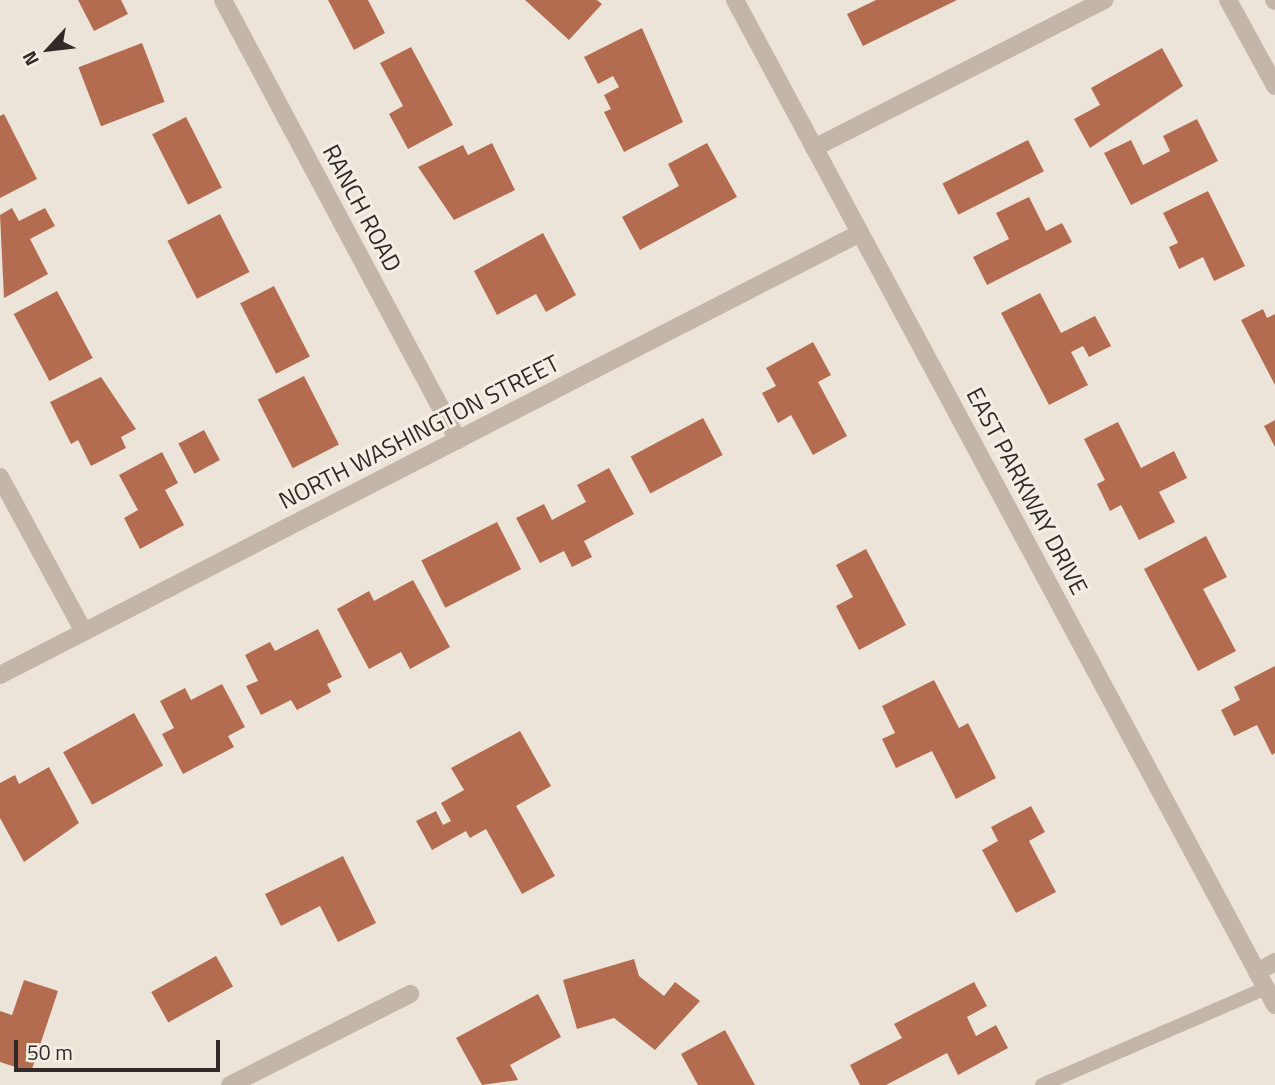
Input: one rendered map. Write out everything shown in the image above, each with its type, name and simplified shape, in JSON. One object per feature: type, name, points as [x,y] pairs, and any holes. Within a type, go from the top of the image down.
[{"type":"street","name":"RANCH ROAD","points":[[223,0],[458,440]]},
{"type":"street","name":"EAST PARKWAY DRIVE","points":[[735,0],[1275,1005]]},
{"type":"street","points":[[814,148],[1104,0]]},
{"type":"street","points":[[1228,0],[1275,86]]},
{"type":"street","name":"NORTH WASHINGTON STREET","points":[[0,675],[860,233]]},
{"type":"street","points":[[0,477],[85,632]]},
{"type":"street","points":[[1257,972],[1275,962]]},
{"type":"street","points":[[230,1085],[410,993]]},
{"type":"lane","points":[[1042,1085],[1266,988]]},
{"type":"building","points":[[78,0],[121,0],[128,14],[94,31]]},
{"type":"building","points":[[328,0],[368,0],[385,33],[354,50]]},
{"type":"building","points":[[525,0],[597,0],[602,4],[569,40]]},
{"type":"building","points":[[876,0],[957,0],[863,46],[847,14]]},
{"type":"building","points":[[642,28],[683,122],[624,152],[604,112],[611,109],[604,95],[619,87],[613,76],[598,84],[584,57]]},
{"type":"building","points":[[142,43],[165,102],[101,126],[79,67]]},
{"type":"building","points":[[411,47],[453,125],[408,149],[389,114],[403,106],[380,63]]},
{"type":"building","points":[[1162,48],[1183,86],[1090,148],[1074,119],[1100,105],[1091,88]]},
{"type":"building","points":[[4,114],[37,179],[0,198],[0,116]]},
{"type":"building","points":[[186,117],[222,187],[188,205],[152,134]]},
{"type":"building","points":[[1197,119],[1218,161],[1131,205],[1104,153],[1131,140],[1143,165],[1170,151],[1163,136]]},
{"type":"building","points":[[1028,140],[1044,171],[958,215],[942,184]]},
{"type":"building","points":[[492,143],[515,190],[454,220],[418,167],[463,145],[468,155]]},
{"type":"building","points":[[707,143],[737,197],[640,250],[622,217],[679,186],[668,164]]},
{"type":"building","points":[[1208,191],[1245,266],[1214,281],[1203,257],[1179,269],[1169,247],[1178,243],[1163,213]]},
{"type":"building","points":[[1029,197],[1046,231],[1062,223],[1072,242],[987,285],[973,257],[1009,239],[996,213]]},
{"type":"building","points":[[12,208],[19,221],[45,208],[55,226],[30,239],[48,274],[4,298],[0,215]]},
{"type":"building","points":[[220,214],[250,272],[197,299],[167,241]]},
{"type":"building","points":[[543,233],[576,295],[546,312],[536,294],[497,315],[474,271]]},
{"type":"building","points":[[274,286],[310,356],[276,374],[240,303]]},
{"type":"building","points":[[57,291],[93,358],[49,381],[14,314]]},
{"type":"building","points":[[1040,293],[1061,333],[1095,316],[1111,346],[1089,357],[1083,346],[1071,352],[1088,385],[1049,405],[1001,313]]},
{"type":"building","points":[[1263,309],[1267,318],[1275,314],[1275,385],[1241,320]]},
{"type":"building","points":[[813,342],[831,375],[818,382],[847,436],[813,455],[791,415],[778,423],[762,393],[776,386],[766,368]]},
{"type":"building","points":[[304,376],[339,445],[293,468],[258,400]]},
{"type":"building","points":[[101,377],[136,429],[121,437],[126,448],[91,466],[78,440],[71,444],[50,402]]},
{"type":"building","points":[[703,418],[723,455],[650,494],[631,456]]},
{"type":"building","points":[[1275,420],[1275,447],[1264,426]]},
{"type":"building","points":[[1118,422],[1141,468],[1174,451],[1187,478],[1159,492],[1175,522],[1139,540],[1121,505],[1110,511],[1097,484],[1105,480],[1084,439]]},
{"type":"building","points":[[204,430],[220,460],[194,474],[178,444]]},
{"type":"building","points":[[162,452],[178,483],[165,490],[184,525],[140,549],[124,518],[138,510],[119,475]]},
{"type":"building","points":[[609,468],[634,514],[584,541],[592,557],[572,567],[564,551],[540,563],[516,518],[544,504],[552,520],[586,502],[577,485]]},
{"type":"building","points":[[497,522],[521,569],[445,608],[421,561]]},
{"type":"building","points":[[1206,536],[1227,577],[1203,589],[1236,651],[1198,671],[1144,569]]},
{"type":"building","points":[[866,549],[906,625],[859,650],[836,606],[853,597],[836,565]]},
{"type":"building","points":[[413,580],[450,647],[410,669],[401,652],[369,669],[337,609],[369,591],[374,601]]},
{"type":"building","points":[[318,629],[342,677],[327,684],[331,692],[297,710],[291,700],[261,715],[246,686],[258,681],[245,655],[270,642],[275,651]]},
{"type":"building","points":[[1275,666],[1275,753],[1272,755],[1257,725],[1234,736],[1221,710],[1240,700],[1234,687]]},
{"type":"building","points":[[934,680],[959,728],[968,723],[996,778],[956,799],[932,751],[896,768],[882,739],[895,733],[882,706]]},
{"type":"building","points":[[222,684],[245,727],[228,736],[234,747],[183,774],[162,734],[174,728],[160,701],[185,688],[191,700]]},
{"type":"building","points":[[134,713],[163,765],[92,805],[63,752]]},
{"type":"building","points":[[520,731],[551,786],[516,806],[555,876],[522,894],[486,829],[470,838],[466,831],[432,850],[416,821],[436,811],[443,825],[451,821],[441,803],[464,790],[451,768]]},
{"type":"building","points":[[49,767],[79,823],[24,862],[0,818],[0,783],[15,775],[19,784]]},
{"type":"building","points":[[1031,806],[1045,832],[1029,841],[1056,892],[1016,913],[982,850],[998,841],[991,827]]},
{"type":"building","points":[[343,856],[376,923],[338,942],[320,906],[281,926],[265,894]]},
{"type":"building","points":[[216,956],[233,987],[168,1022],[151,992]]},
{"type":"building","points":[[634,959],[639,976],[664,996],[675,982],[700,1001],[655,1050],[614,1018],[577,1029],[563,980]]},
{"type":"building","points":[[24,980],[58,991],[31,1072],[0,1062],[0,1011],[12,1015]]},
{"type":"building","points":[[974,982],[987,1006],[967,1017],[976,1036],[996,1025],[1008,1048],[958,1075],[947,1053],[886,1085],[860,1085],[850,1065],[902,1038],[894,1024]]},
{"type":"building","points":[[538,994],[561,1037],[510,1065],[518,1080],[482,1085],[456,1038]]},
{"type":"building","points":[[725,1030],[755,1085],[698,1085],[681,1054]]}]
